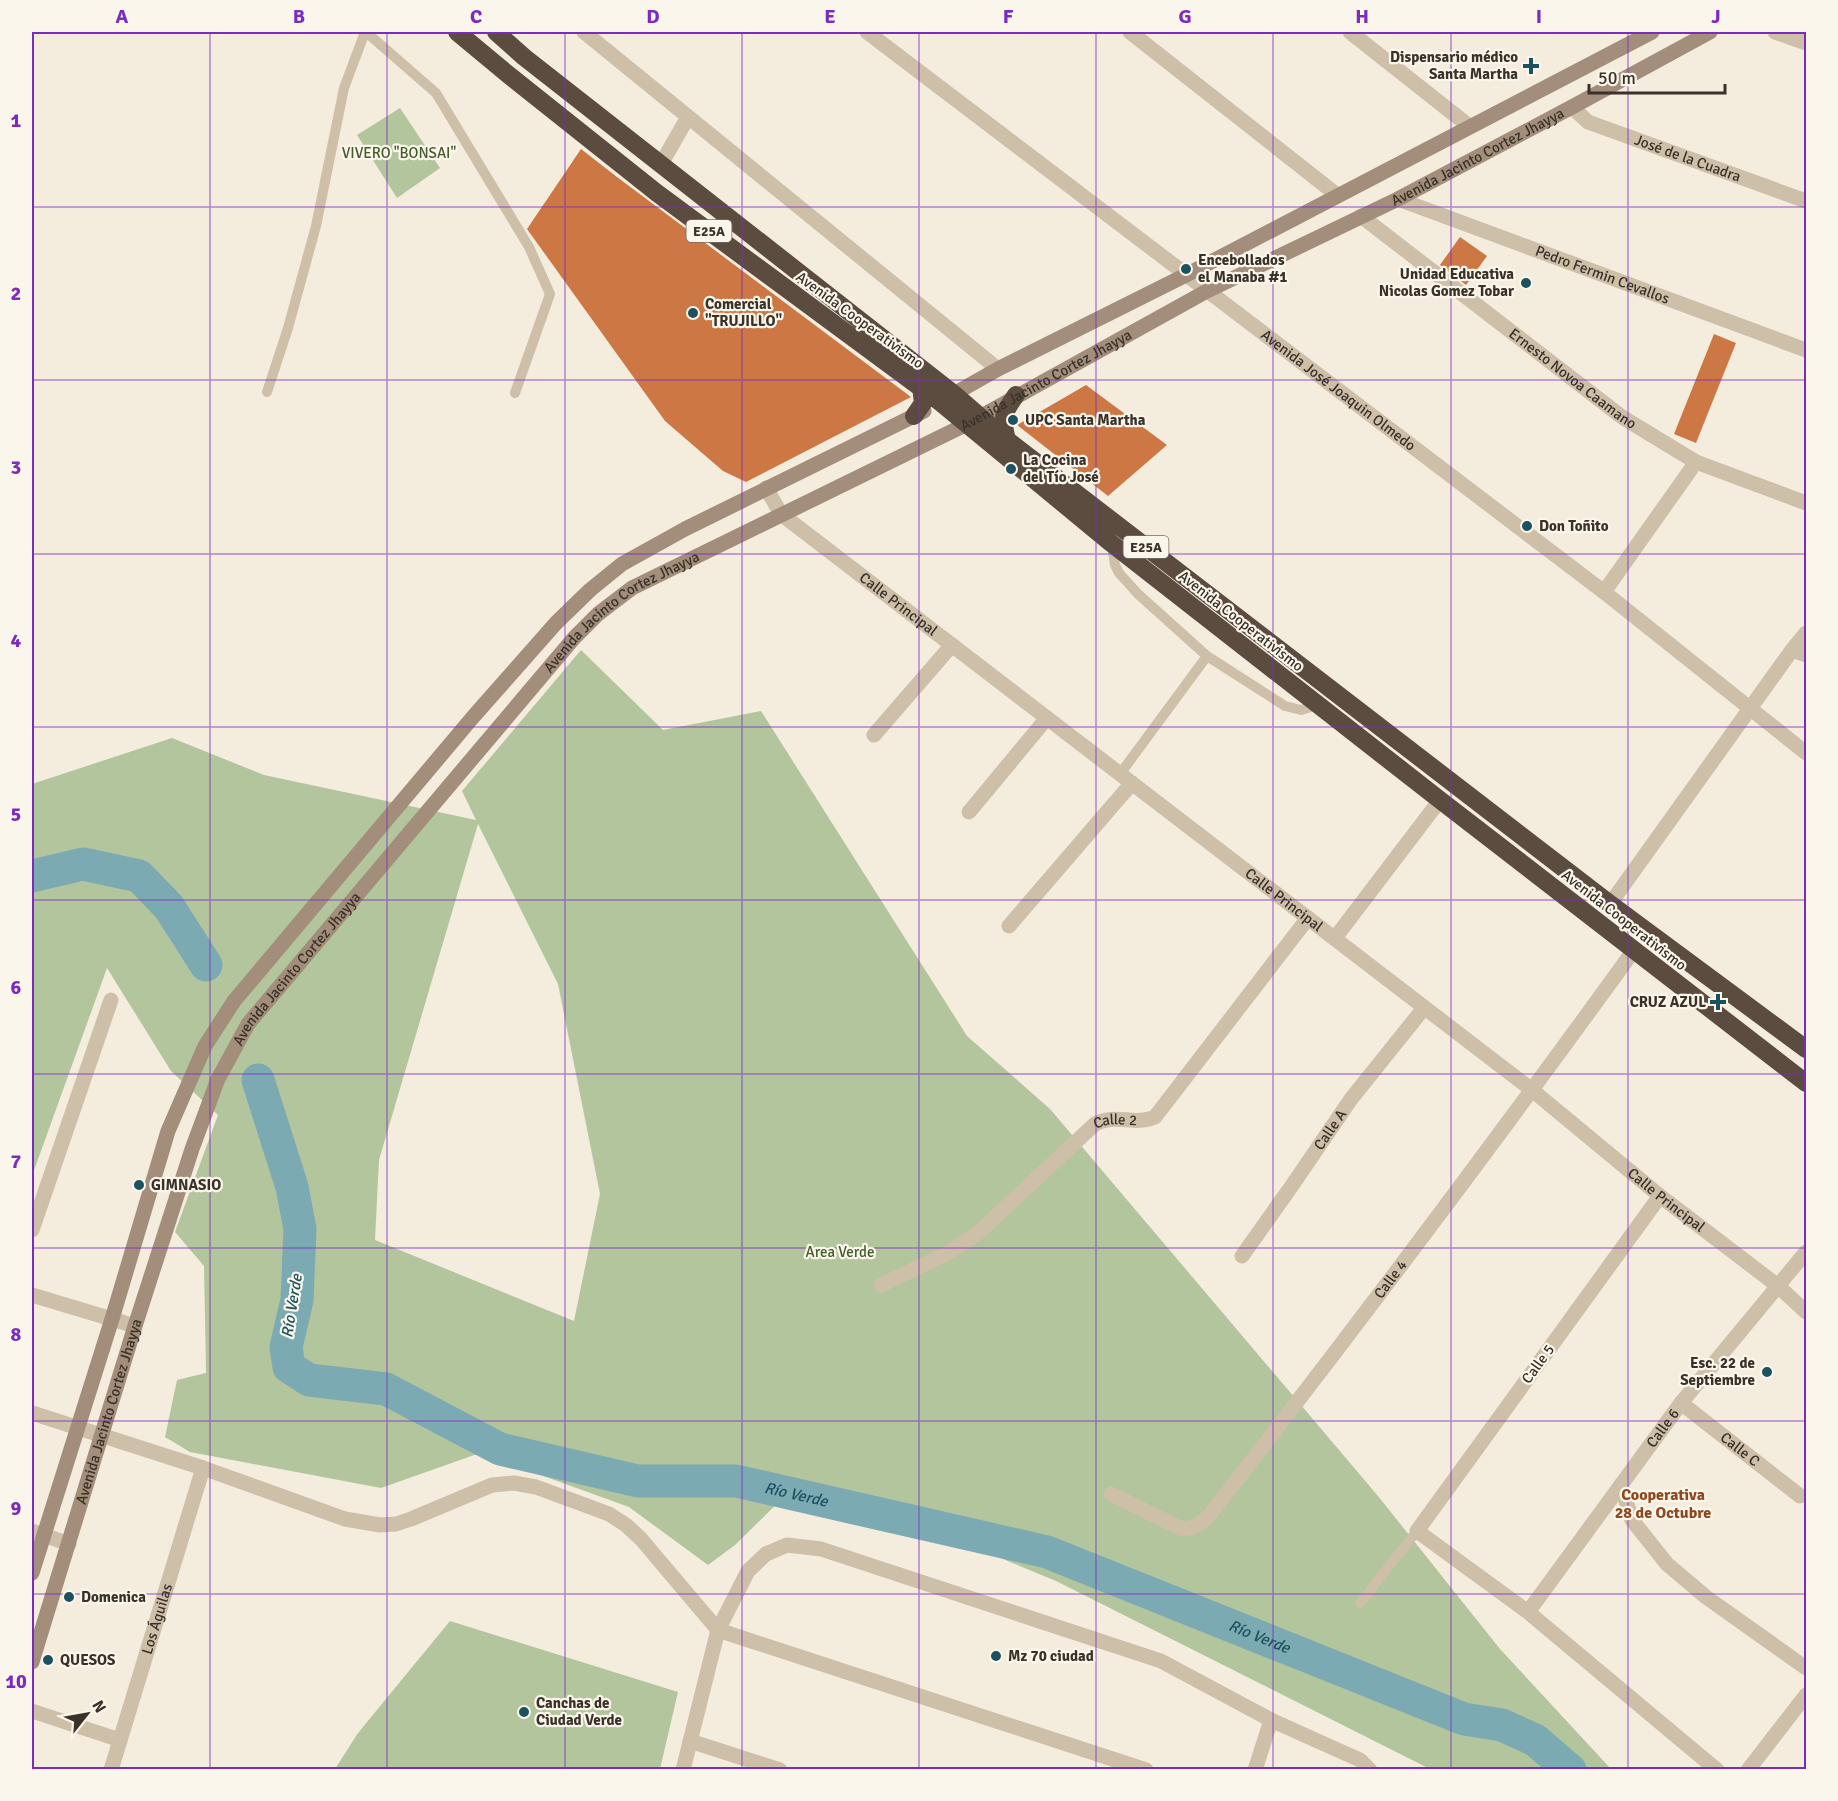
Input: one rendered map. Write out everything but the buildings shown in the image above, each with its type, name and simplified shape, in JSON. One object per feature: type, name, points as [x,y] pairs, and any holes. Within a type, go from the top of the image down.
[{"type":"highway","name":"Avenida Cooperativismo","points":[[457,32],[657,193],[921,387],[947,398]]},
{"type":"highway","name":"Avenida Cooperativismo","points":[[496,32],[947,398],[1111,543],[1806,1083]]},
{"type":"highway","points":[[914,416],[923,403],[921,387]]},
{"type":"highway","points":[[1007,440],[1003,422],[1004,411],[1016,395]]},
{"type":"highway","name":"Avenida Cooperativismo","points":[[973,420],[1007,440],[1610,904],[1806,1049]]},
{"type":"street","points":[[584,32],[998,369]]},
{"type":"street","name":"Avenida José Joaquin Olmedo","points":[[867,32],[1604,592],[1806,753]]},
{"type":"street","points":[[1130,32],[1337,195]]},
{"type":"street","points":[[1350,32],[1469,126]]},
{"type":"street","name":"Avenida Jacinto Cortez Jhayya","points":[[32,1573],[38,1533],[77,1428],[168,1131],[205,1046],[234,1001],[473,717],[556,623],[590,590],[622,564],[766,488],[914,416],[998,369],[1652,32]]},
{"type":"street","name":"Avenida Jacinto Cortez Jhayya","points":[[32,1662],[135,1326],[218,1079],[248,1024],[574,638],[598,614],[632,588],[973,420],[1207,291],[1398,199],[1710,32]]},
{"type":"street","points":[[1775,32],[1806,43]]},
{"type":"street","name":"José de la Cuadra","points":[[1572,107],[1588,122],[1806,201]]},
{"type":"street","points":[[661,164],[688,117]]},
{"type":"street","name":"Pedro Fermin Cevallos","points":[[1398,199],[1806,350]]},
{"type":"street","name":"Ernesto Novoa Caamano","points":[[1361,216],[1612,410],[1696,462],[1806,503]]},
{"type":"street","points":[[1604,592],[1696,462]]},
{"type":"street","name":"Calle Principal","points":[[766,488],[781,514],[1532,1090],[1660,1196],[1778,1286],[1806,1312]]},
{"type":"street","points":[[1610,904],[1750,710],[1799,653],[1806,633]]},
{"type":"street","points":[[874,735],[952,645]]},
{"type":"street","points":[[969,812],[1047,718]]},
{"type":"street","points":[[1009,926],[1126,779]]},
{"type":"street","points":[[1335,939],[1440,800]]},
{"type":"street","name":"Calle 2","points":[[881,1285],[948,1253],[978,1233],[1095,1124],[1111,1118],[1140,1121],[1155,1117],[1308,918]]},
{"type":"street","name":"Calle 4","points":[[1111,1494],[1180,1528],[1187,1529],[1202,1522],[1305,1391],[1532,1090],[1634,950]]},
{"type":"street","points":[[32,1230],[111,1000]]},
{"type":"street","name":"Calle A","points":[[1242,1256],[1292,1187],[1350,1099],[1424,1008]]},
{"type":"street","name":"Calle 5","points":[[1417,1531],[1660,1196]]},
{"type":"street","name":"Calle 6","points":[[1528,1612],[1681,1403],[1806,1252]]},
{"type":"street","points":[[32,1295],[135,1326]]},
{"type":"street","name":"Calle C","points":[[1681,1403],[1800,1496]]},
{"type":"street","points":[[32,1413],[203,1468],[345,1518],[380,1525],[411,1520],[492,1485],[514,1483],[536,1487],[609,1514],[626,1526],[648,1546],[718,1630],[1146,1770]]},
{"type":"street","name":"Los Águilas","points":[[111,1770],[203,1468]]},
{"type":"street","points":[[1621,1485],[1632,1520],[1667,1564],[1706,1598],[1806,1668]]},
{"type":"street","points":[[1417,1531],[1528,1612],[1717,1770]]},
{"type":"street","points":[[38,1533],[69,1544]]},
{"type":"street","points":[[683,1770],[718,1630],[748,1571],[766,1554],[787,1545],[821,1550],[1161,1661],[1271,1720],[1360,1760],[1370,1770]]},
{"type":"street","points":[[1748,1770],[1806,1695]]},
{"type":"street","points":[[32,1711],[120,1740]]},
{"type":"street","points":[[1255,1770],[1271,1720]]},
{"type":"street","points":[[690,1741],[780,1770]]},
{"type":"lane","points":[[267,392],[288,328],[316,226],[344,88],[365,32],[436,93],[529,247],[550,294],[515,393]]},
{"type":"lane","points":[[1111,543],[1115,565],[1119,573],[1138,594],[1208,656],[1285,706],[1301,710],[1314,706],[1322,707]]},
{"type":"lane","points":[[1126,779],[1208,656]]},
{"type":"lane","points":[[1360,1603],[1417,1531]]},
{"type":"green space","name":"VIVERO \"BONSAI\"","points":[[400,108],[440,168],[397,198],[357,135]]},
{"type":"green space","name":"Area Verde","points":[[581,650],[663,730],[761,711],[967,1036],[1050,1109],[1378,1496],[1500,1649],[1611,1769],[1430,1769],[1056,1581],[901,1517],[789,1492],[735,1545],[708,1565],[629,1507],[480,1453],[381,1488],[190,1452],[165,1437],[177,1380],[206,1373],[204,1266],[175,1232],[218,1115],[171,1071],[107,968],[32,1176],[32,784],[172,738],[264,775],[476,820],[462,791]],"holes":[[[478,824],[558,984],[600,1194],[574,1321],[375,1240],[379,1160]]]},
{"type":"green space","name":"Canchas de Ciudad Verde","points":[[450,1621],[678,1692],[660,1769],[335,1769],[358,1733]]},
{"type":"waterway","name":"Río Verde","points":[[32,876],[83,864],[139,876],[169,907],[206,965]]},
{"type":"waterway","name":"Río Verde","points":[[258,1080],[292,1187],[300,1229],[297,1300],[286,1347],[289,1367],[309,1380],[386,1389],[500,1449],[638,1481],[736,1481],[1047,1552],[1464,1719],[1502,1725],[1535,1740],[1570,1770]]},
{"type":"place","name":"Dispensario médico Santa Martha","points":[[1531,66]]},
{"type":"place","name":"Encebollados el Manaba #1","points":[[1186,269]]},
{"type":"place","name":"Unidad Educativa Nicolas Gomez Tobar","points":[[1526,283]]},
{"type":"place","name":"Comercial \"TRUJILLO\"","points":[[693,313]]},
{"type":"place","name":"UPC Santa Martha","points":[[1013,420]]},
{"type":"place","name":"La Cocina del Tío José","points":[[1011,469]]},
{"type":"place","name":"Don Toñito","points":[[1527,526]]},
{"type":"place","name":"CRUZ AZUL","points":[[1718,1002]]},
{"type":"place","name":"GIMNASIO","points":[[139,1185]]},
{"type":"place","name":"Esc. 22 de Septiembre","points":[[1767,1372]]},
{"type":"place","name":"Domenica","points":[[69,1597]]},
{"type":"place","name":"Mz 70 ciudad","points":[[996,1656]]},
{"type":"place","name":"QUESOS","points":[[48,1660]]},
{"type":"place","name":"Canchas de Ciudad Verde","points":[[524,1712]]},
{"type":"district","name":"Cooperativa 28 de Octubre","points":[[1663,1504]]}]
